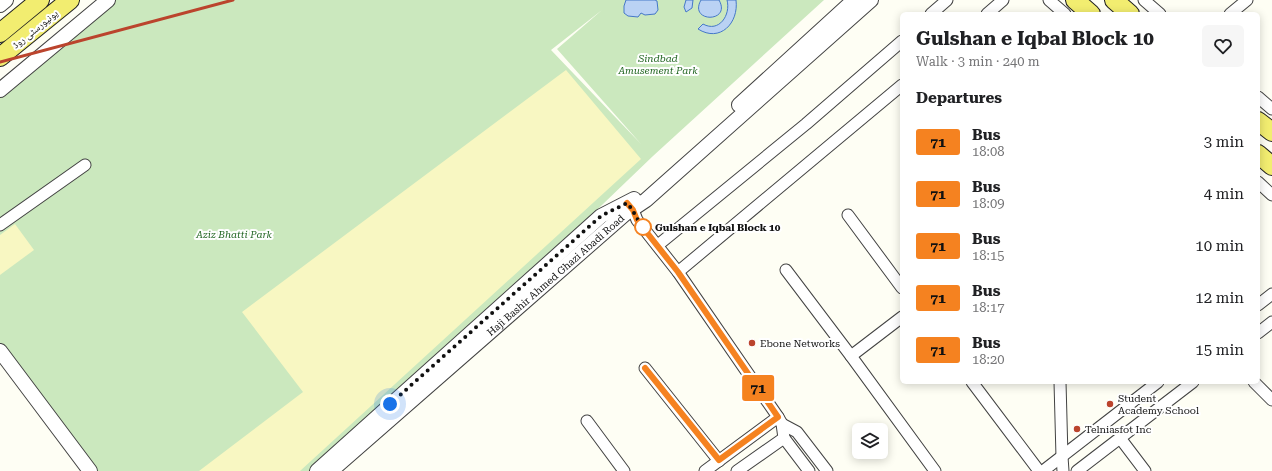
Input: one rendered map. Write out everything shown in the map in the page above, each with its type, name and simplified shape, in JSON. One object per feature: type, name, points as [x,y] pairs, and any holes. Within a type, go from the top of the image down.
[{"type":"main road","name":"یونیورسٹی روڈ","points":[[0,33],[40,0]]},
{"type":"main road","name":"یونیورسٹی روڈ","points":[[0,57],[70,0]]},
{"type":"main road","points":[[1075,0],[1089,12]]},
{"type":"main road","points":[[1260,123],[1272,132]]},
{"type":"main road","points":[[1260,156],[1272,166]]},
{"type":"street","points":[[0,5],[6,0]]},
{"type":"street","points":[[0,90],[108,0]]},
{"type":"street","name":"Haji Bashir Ahmed Ghazi Abadi Road","points":[[331,471],[625,214],[630,206],[646,191],[854,0]]},
{"type":"street","name":"Haji Bashir Ahmed Ghazi Abadi Road","points":[[316,471],[601,216],[630,206],[652,195],[871,0]]},
{"type":"street","points":[[933,12],[946,0]]},
{"type":"street","points":[[989,12],[1003,0]]},
{"type":"street","points":[[1049,0],[1063,12]]},
{"type":"street","points":[[1144,0],[1158,12]]},
{"type":"street","points":[[1232,12],[1247,0]]},
{"type":"street","points":[[658,245],[806,124],[900,43]]},
{"type":"street","points":[[678,272],[900,87]]},
{"type":"street","points":[[1260,99],[1272,109]]},
{"type":"street","points":[[0,225],[85,165]]},
{"type":"street","points":[[1260,184],[1272,195]]},
{"type":"street","points":[[630,206],[637,220],[678,272],[780,420],[798,432],[827,471]]},
{"type":"street","points":[[848,216],[900,285]]},
{"type":"street","points":[[786,270],[935,471]]},
{"type":"street","points":[[1260,303],[1272,294]]},
{"type":"street","points":[[851,356],[900,319]]},
{"type":"street","points":[[1260,331],[1272,322]]},
{"type":"street","points":[[0,350],[90,471]]},
{"type":"street","points":[[645,368],[719,460]]},
{"type":"street","points":[[974,384],[1039,471]]},
{"type":"street","points":[[1060,384],[1063,471]]},
{"type":"street","points":[[1141,384],[1141,395]]},
{"type":"street","points":[[1043,471],[1155,384]]},
{"type":"street","points":[[1077,471],[1190,384]]},
{"type":"street","points":[[1256,384],[1272,400]]},
{"type":"street","points":[[780,420],[784,438],[809,471]]},
{"type":"street","points":[[705,471],[719,460],[780,420]]},
{"type":"street","points":[[587,421],[624,471]]},
{"type":"street","points":[[738,471],[784,438]]},
{"type":"street","points":[[1120,438],[1145,471]]},
{"type":"green space","name":"Aziz Bhatti Park","points":[[107,0],[824,0],[653,156],[325,471],[91,471],[0,348],[0,89]],"holes":[[[602,10],[557,49],[641,144],[551,50]]]},
{"type":"sand","points":[[566,70],[641,159],[300,471],[199,471],[303,392],[242,312]]},
{"type":"sand","points":[[15,224],[34,250],[0,275],[0,235]]},
{"type":"water","points":[[626,0],[655,0],[657,1],[658,10],[655,14],[645,15],[641,13],[638,17],[628,16],[624,13]]},
{"type":"water","points":[[686,0],[693,0],[692,8],[686,12],[684,7]]},
{"type":"water","points":[[701,0],[719,0],[721,8],[720,13],[716,16],[704,16],[700,13],[699,8]]},
{"type":"water","points":[[727,0],[736,0],[736,8],[731,23],[726,28],[714,34],[706,33],[698,29],[703,24],[714,26],[722,21],[727,11]]},
{"type":"railway","points":[[0,62],[233,0]]},
{"type":"bus line","name":"71","points":[[627,203],[633,210],[637,220],[678,272],[778,417],[719,460],[645,368]]},
{"type":"place","name":"Gulshan e Iqbal Block 10","points":[[643,227]]},
{"type":"place","name":"Ebone Networks","points":[[752,343]]},
{"type":"place","name":"Student Academy School","points":[[1110,404]]},
{"type":"place","name":"Telniasfot Inc","points":[[1077,429]]},
{"type":"route","points":[[390,404],[601,216],[627,203],[644,229],[643,227]]},
{"type":"park label","name":"Sindbad Amusement Park","points":[[658,64]]}]
